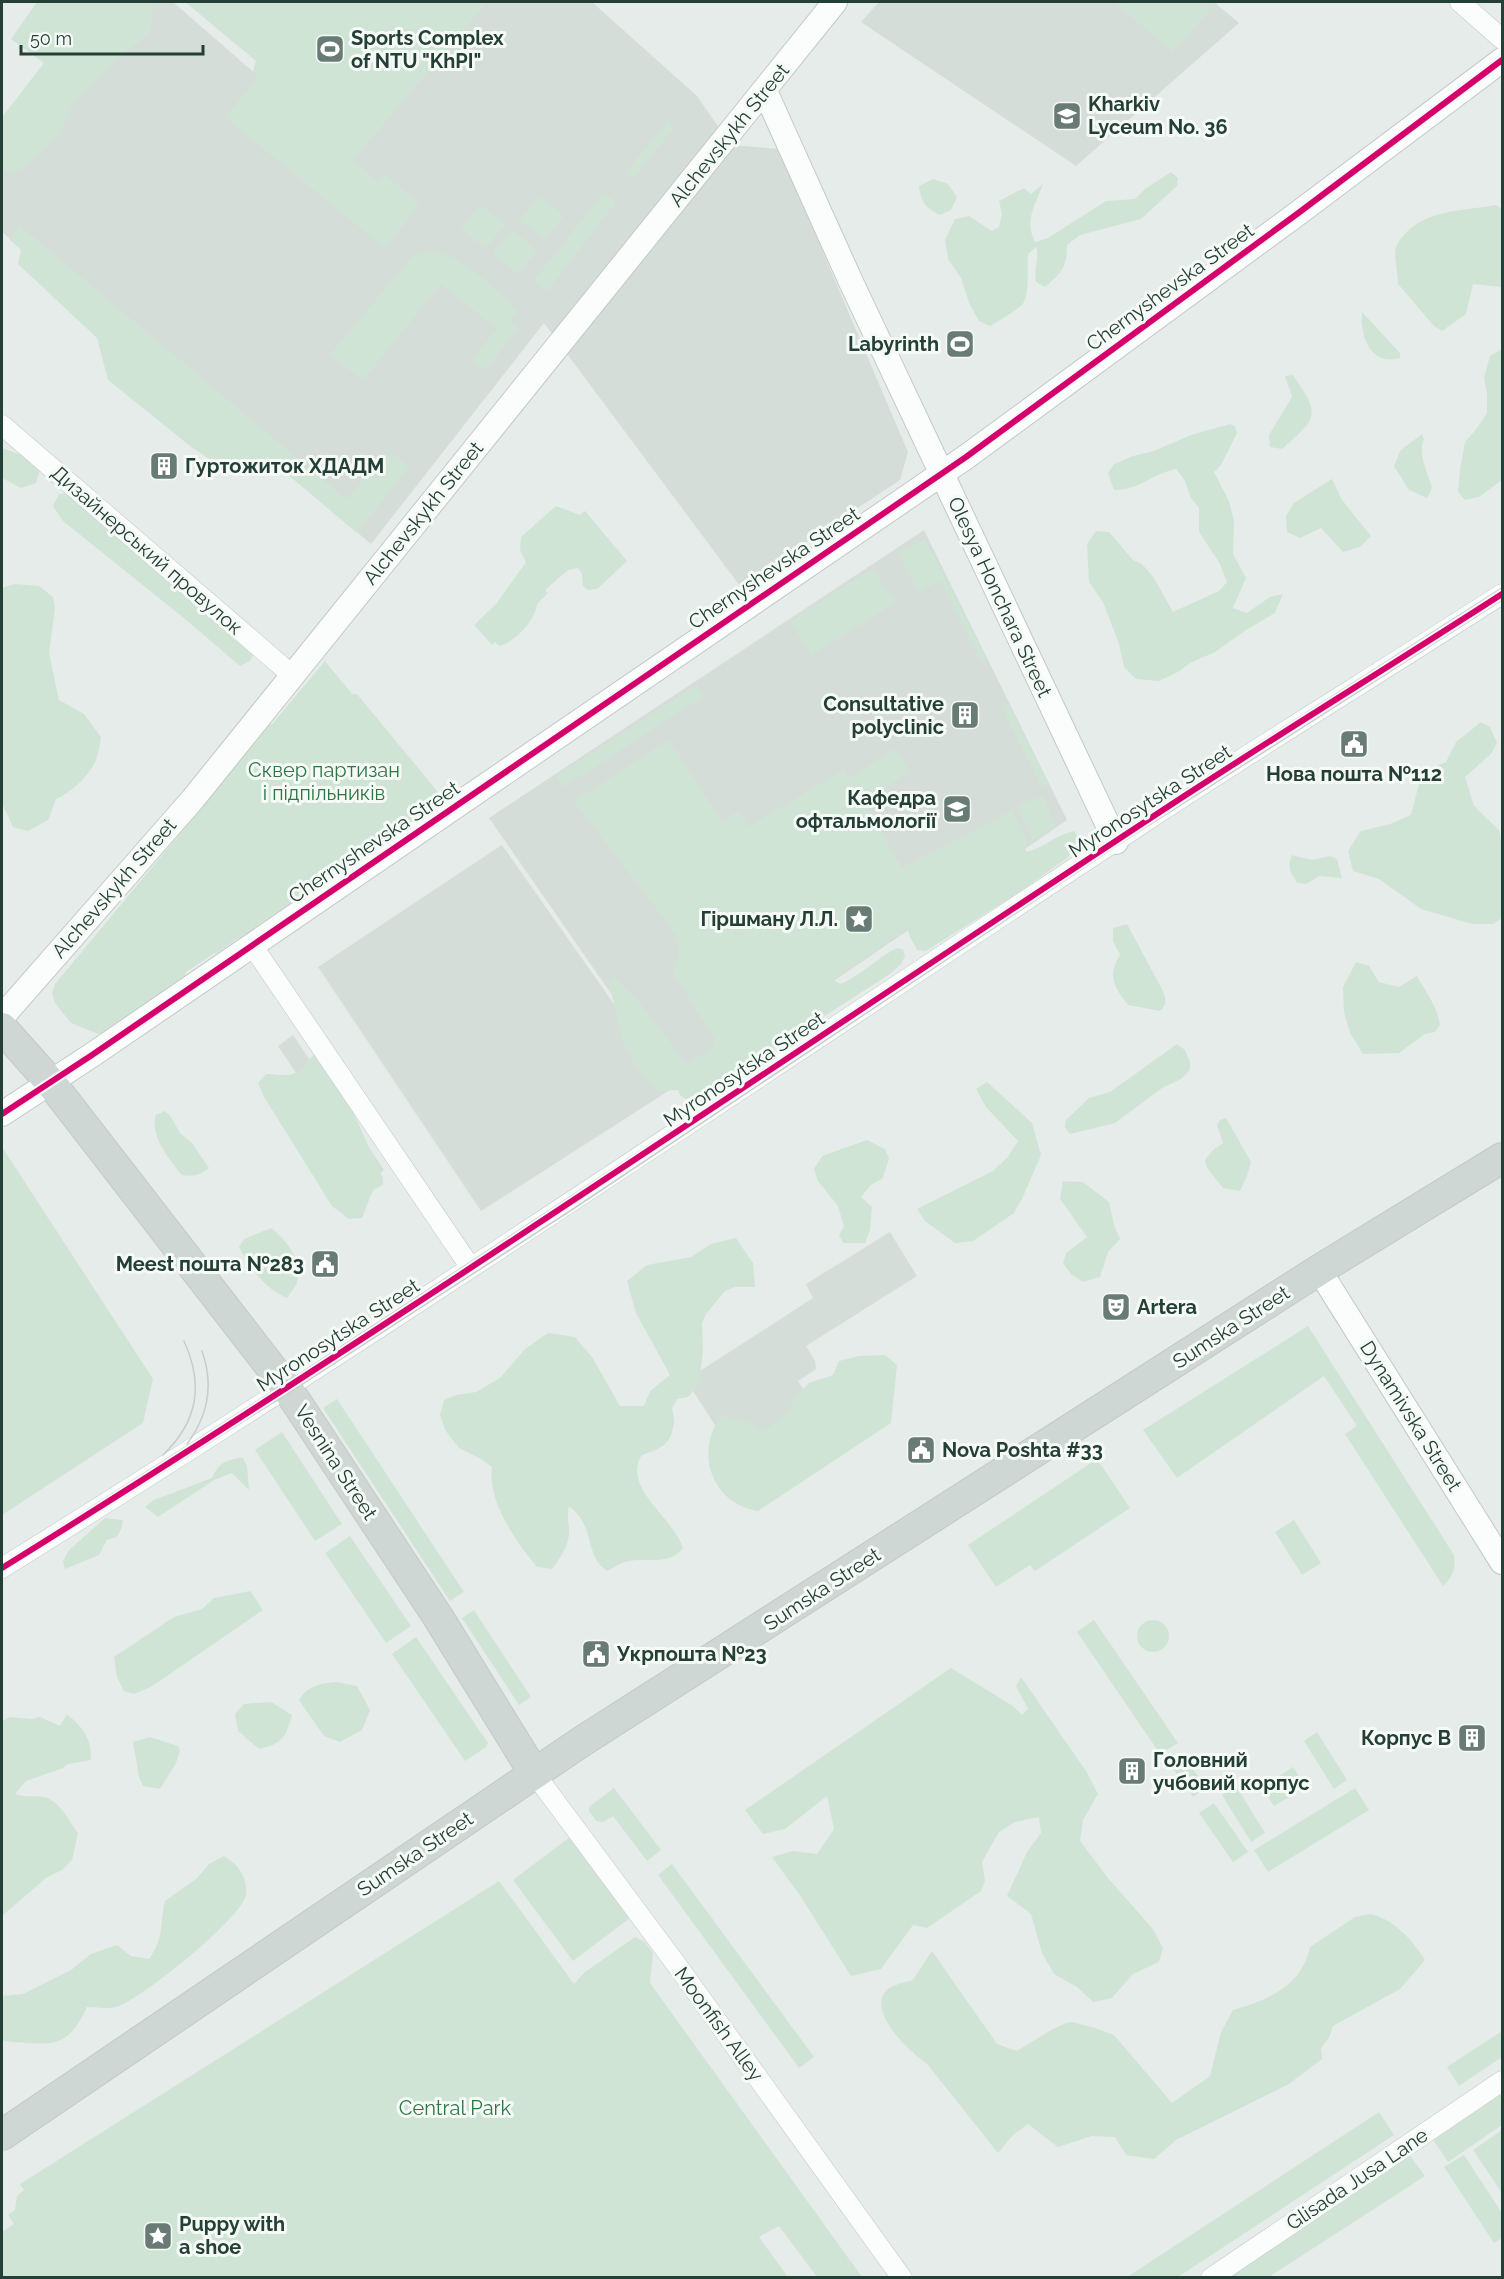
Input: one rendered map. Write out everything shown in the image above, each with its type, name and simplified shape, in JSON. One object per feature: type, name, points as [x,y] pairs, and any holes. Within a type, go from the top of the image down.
[{"type":"main road","name":"Vesnina Street","points":[[2,1028],[51,1083],[287,1388],[438,1617],[534,1773]]},
{"type":"main road","name":"Sumska Street","points":[[2,2135],[534,1773],[1319,1270],[1503,1158]]},
{"type":"street","name":"Alchevskykh Street","points":[[2,1017],[193,799],[835,2]]},
{"type":"street","points":[[1460,2],[1503,39]]},
{"type":"street","name":"Chernyshevska Street","points":[[2,1114],[51,1083],[941,474],[1288,221],[1503,60]]},
{"type":"street","name":"Olesya Honchara Street","points":[[765,91],[851,282],[1116,842]]},
{"type":"street","name":"Дизайнерський провулок","points":[[2,425],[292,675]]},
{"type":"street","name":"Myronosytska Street","points":[[2,1568],[287,1388],[1116,842],[1503,594]]},
{"type":"street","points":[[252,945],[471,1268]]},
{"type":"street","name":"Dynamivska Street","points":[[1319,1270],[1503,1562]]},
{"type":"street","name":"Moonfish Alley","points":[[534,1773],[902,2277]]},
{"type":"street","name":"Glisada Jusa Lane","points":[[1211,2277],[1503,2081]]},
{"type":"shaded area","points":[[152,2],[173,2],[296,109],[471,2],[592,2],[697,96],[731,145],[779,149],[908,452],[900,480],[740,586],[544,323],[371,544],[2,232],[2,169]]},
{"type":"shaded area","name":"Kharkiv Lyceum No. 36","points":[[879,2],[1214,2],[1239,23],[1076,166],[861,22]]},
{"type":"shaded area","points":[[924,530],[1067,820],[676,1087],[489,818]]},
{"type":"shaded area","points":[[502,845],[673,1088],[481,1211],[318,967]]},
{"type":"shaded area","points":[[293,1035],[384,1170],[368,1181],[278,1046]]},
{"type":"shaded area","points":[[890,1232],[917,1276],[806,1346],[815,1361],[816,1369],[798,1381],[823,1419],[743,1469],[686,1380],[813,1298],[806,1284]]},
{"type":"green space","points":[[37,2],[153,2],[150,33],[125,52],[73,104],[58,135],[40,154],[15,172],[2,171],[2,117],[44,63],[11,39]]},
{"type":"green space","points":[[185,2],[487,2],[353,160],[378,182],[385,175],[420,204],[385,248],[225,117],[258,79],[253,71],[256,61]]},
{"type":"green space","points":[[1114,2],[1202,2],[1211,9],[1173,52]]},
{"type":"green space","points":[[668,122],[675,126],[634,178],[626,172]]},
{"type":"green space","points":[[1171,172],[1178,178],[1177,186],[1141,219],[1080,235],[1067,245],[1066,259],[1062,269],[1056,278],[1045,287],[1036,282],[1036,247],[1028,254],[1027,289],[1022,305],[990,326],[979,321],[969,303],[961,278],[948,259],[945,240],[955,219],[969,216],[992,231],[999,227],[1002,214],[999,201],[1024,188],[1031,194],[1043,184],[1034,206],[1030,227],[1035,242],[1048,238],[1106,201],[1135,199],[1145,189]]},
{"type":"green space","points":[[933,179],[948,184],[957,197],[951,210],[940,215],[925,204],[920,192],[919,186]]},
{"type":"green space","points":[[603,193],[616,202],[547,291],[534,281]]},
{"type":"green space","points":[[539,196],[564,216],[545,239],[520,220]]},
{"type":"green space","points":[[480,205],[505,224],[486,248],[461,229]]},
{"type":"green space","points":[[1496,205],[1502,209],[1502,287],[1473,284],[1466,314],[1442,331],[1434,326],[1398,284],[1396,247],[1413,226],[1423,220],[1447,212]]},
{"type":"green space","points":[[21,227],[347,500],[384,453],[390,456],[392,453],[409,467],[357,533],[267,457],[265,462],[246,474],[224,469],[190,446],[108,380],[97,338],[18,264],[21,250],[9,239]]},
{"type":"green space","points":[[512,230],[537,250],[518,274],[493,254]]},
{"type":"green space","points":[[425,252],[449,256],[487,282],[517,312],[509,322],[518,328],[486,370],[472,360],[497,328],[441,284],[363,380],[330,355],[412,257]]},
{"type":"green space","points":[[1362,312],[1400,353],[1400,358],[1381,358],[1369,347],[1363,330]]},
{"type":"green space","points":[[1502,349],[1502,480],[1479,497],[1465,500],[1458,492],[1465,442],[1487,413],[1484,378],[1490,356]]},
{"type":"green space","points":[[1293,375],[1308,399],[1312,415],[1303,430],[1282,449],[1270,447],[1269,435],[1292,397],[1285,376]]},
{"type":"green space","points":[[1230,424],[1235,426],[1237,433],[1221,465],[1214,472],[1229,501],[1234,521],[1233,554],[1246,578],[1233,608],[1247,613],[1270,597],[1283,594],[1275,613],[1215,652],[1159,681],[1136,679],[1124,667],[1119,644],[1103,602],[1089,582],[1087,544],[1096,531],[1109,532],[1133,560],[1142,564],[1154,578],[1173,612],[1219,591],[1227,582],[1219,562],[1199,532],[1199,508],[1191,498],[1185,481],[1176,469],[1122,490],[1114,490],[1108,473],[1114,464],[1133,456],[1154,451],[1191,435]]},
{"type":"green space","points":[[1422,434],[1424,439],[1422,457],[1432,488],[1427,498],[1409,490],[1394,466],[1400,451]]},
{"type":"green space","points":[[2,448],[24,456],[40,469],[36,483],[21,488],[2,478]]},
{"type":"green space","points":[[1332,479],[1342,500],[1371,536],[1360,547],[1343,552],[1321,528],[1300,538],[1287,532],[1286,516],[1294,503]]},
{"type":"green space","points":[[71,493],[251,648],[253,656],[250,661],[240,666],[63,521],[53,506],[59,494]]},
{"type":"green space","points":[[556,506],[580,515],[585,511],[627,561],[597,589],[588,590],[583,586],[582,574],[578,568],[568,570],[545,590],[548,593],[537,604],[529,623],[518,635],[505,644],[499,646],[495,642],[492,645],[474,625],[496,604],[526,562],[520,551],[521,537]]},
{"type":"green space","points":[[925,539],[946,578],[919,592],[899,553]]},
{"type":"green space","points":[[873,569],[895,603],[811,655],[790,621]]},
{"type":"green space","points":[[947,580],[987,659],[981,662],[941,583]]},
{"type":"green space","points":[[15,584],[39,586],[53,597],[55,608],[49,653],[59,700],[84,714],[101,737],[97,757],[86,776],[69,792],[56,799],[48,820],[28,831],[13,827],[2,803],[2,588]]},
{"type":"green space","name":"Сквер партизан і підпільників","points":[[325,661],[352,694],[357,694],[438,792],[436,808],[267,931],[237,939],[186,972],[185,977],[105,1032],[98,1034],[71,1023],[55,1003],[52,993],[55,984],[266,727],[273,723]]},
{"type":"green space","points":[[697,685],[704,696],[563,787],[556,776]]},
{"type":"green space","points":[[1008,704],[1048,783],[1042,787],[1002,708]]},
{"type":"green space","points":[[1481,722],[1490,727],[1497,743],[1491,754],[1465,777],[1474,806],[1499,830],[1502,846],[1502,918],[1493,924],[1472,924],[1421,909],[1379,879],[1353,871],[1348,851],[1361,831],[1390,824],[1411,815],[1422,772],[1446,762],[1456,742]]},
{"type":"green space","points":[[669,740],[722,821],[739,811],[749,827],[844,769],[902,868],[1012,811],[1028,844],[1024,847],[1027,852],[1074,831],[1080,839],[1067,858],[1018,893],[926,951],[917,950],[907,928],[833,980],[841,984],[897,948],[903,949],[905,956],[901,964],[890,974],[700,1096],[686,1099],[680,1095],[678,1090],[658,1091],[642,1076],[624,1045],[609,984],[614,977],[634,997],[686,1064],[711,1049],[716,1041],[673,973],[680,953],[675,933],[574,801]]},
{"type":"green space","points":[[896,749],[910,772],[864,800],[850,777]]},
{"type":"green space","points":[[1042,795],[1055,826],[1033,840],[1017,807]]},
{"type":"green space","points":[[1292,855],[1312,860],[1330,856],[1337,859],[1342,878],[1319,876],[1306,884],[1297,883],[1290,869]]},
{"type":"green space","points":[[1127,924],[1163,991],[1165,1002],[1160,1011],[1128,1005],[1116,987],[1113,975],[1120,955],[1113,941],[1113,928]]},
{"type":"green space","points":[[1356,962],[1369,966],[1379,982],[1399,987],[1417,976],[1439,1018],[1440,1025],[1435,1032],[1425,1034],[1399,1053],[1363,1054],[1350,1033],[1344,1012],[1343,987]]},
{"type":"green space","points":[[1177,1044],[1185,1050],[1190,1062],[1190,1070],[1181,1079],[1162,1088],[1115,1123],[1070,1134],[1065,1127],[1066,1120],[1089,1098],[1110,1092]]},
{"type":"green space","points":[[314,1054],[343,1090],[383,1178],[383,1185],[373,1190],[362,1218],[349,1219],[332,1206],[264,1097],[258,1083],[266,1074],[289,1075],[299,1071]]},
{"type":"green space","points":[[987,1082],[1032,1123],[1041,1155],[1014,1213],[973,1241],[955,1243],[925,1221],[917,1209],[993,1171],[1008,1157],[1018,1141],[986,1107],[976,1089]]},
{"type":"green space","points":[[165,1111],[180,1133],[192,1143],[209,1168],[200,1174],[182,1175],[166,1154],[155,1130],[156,1115]]},
{"type":"green space","points":[[1226,1118],[1251,1162],[1240,1191],[1223,1188],[1207,1168],[1205,1160],[1223,1143],[1217,1125],[1220,1120]]},
{"type":"green space","points":[[867,1140],[885,1149],[889,1158],[883,1178],[871,1185],[861,1197],[872,1207],[870,1230],[865,1243],[843,1243],[839,1235],[844,1227],[838,1206],[818,1181],[814,1169],[822,1156]]},
{"type":"green space","points":[[2,1147],[153,1379],[143,1423],[2,1515]]},
{"type":"green space","points":[[1063,1181],[1083,1182],[1109,1202],[1120,1239],[1108,1252],[1100,1277],[1083,1282],[1071,1274],[1063,1263],[1066,1253],[1087,1237],[1060,1199]]},
{"type":"green space","points":[[271,1228],[288,1245],[297,1266],[296,1284],[287,1298],[272,1289],[259,1277],[239,1247],[244,1239]]},
{"type":"green space","points":[[736,1238],[753,1263],[755,1287],[735,1287],[725,1291],[706,1314],[702,1323],[703,1352],[699,1384],[688,1397],[677,1399],[672,1408],[674,1422],[669,1440],[659,1448],[641,1456],[637,1468],[644,1491],[678,1536],[683,1548],[671,1557],[633,1560],[607,1571],[597,1561],[581,1519],[569,1506],[569,1535],[563,1553],[552,1569],[537,1567],[520,1546],[499,1507],[494,1493],[492,1467],[459,1448],[445,1430],[440,1415],[444,1400],[456,1395],[476,1392],[500,1378],[525,1349],[548,1333],[575,1337],[592,1357],[620,1406],[644,1406],[650,1391],[670,1375],[636,1313],[627,1281],[647,1265],[691,1257],[711,1244]]},
{"type":"green space","points":[[1308,1326],[1454,1555],[1453,1572],[1443,1586],[1345,1434],[1357,1426],[1324,1376],[1177,1478],[1143,1430]]},
{"type":"green space","points":[[885,1355],[897,1365],[891,1423],[758,1511],[742,1506],[719,1488],[712,1475],[709,1445],[713,1430],[721,1416],[750,1423],[764,1432],[788,1413],[794,1399],[809,1383],[833,1375],[839,1361],[859,1356]]},
{"type":"green space","points":[[337,1399],[464,1592],[450,1601],[323,1408]]},
{"type":"green space","points":[[282,1432],[342,1524],[315,1541],[255,1450]]},
{"type":"green space","points":[[242,1457],[247,1465],[249,1490],[232,1473],[214,1480],[158,1517],[145,1507],[154,1500],[212,1478],[224,1463]]},
{"type":"green space","points":[[1097,1459],[1130,1508],[1035,1571],[1030,1565],[996,1587],[968,1545]]},
{"type":"green space","points":[[105,1518],[123,1520],[117,1537],[107,1540],[99,1555],[65,1569],[63,1562],[68,1551]]},
{"type":"green space","points":[[1294,1520],[1321,1563],[1302,1575],[1275,1532]]},
{"type":"green space","points":[[350,1536],[411,1626],[386,1643],[325,1553]]},
{"type":"green space","points":[[250,1591],[263,1610],[151,1687],[134,1694],[124,1691],[117,1677],[114,1657],[174,1617],[202,1609],[214,1598]]},
{"type":"green space","points":[[474,1610],[531,1697],[519,1705],[462,1618]]},
{"type":"green space","points":[[1094,1620],[1178,1743],[1160,1754],[1077,1632]]},
{"type":"green space","points":[[1153,1620],[1164,1625],[1169,1636],[1164,1647],[1153,1652],[1142,1647],[1137,1636],[1142,1625]]},
{"type":"green space","points":[[416,1637],[488,1743],[486,1747],[465,1761],[392,1654]]},
{"type":"green space","points":[[951,1668],[1013,1706],[1022,1715],[1028,1709],[1016,1686],[1021,1677],[1086,1771],[1098,1794],[1083,1820],[1080,1841],[1108,1878],[1152,1928],[1163,1948],[1159,1962],[1133,1974],[1112,1998],[1093,2002],[1077,1987],[1054,1974],[1042,1953],[1031,1914],[1007,1896],[1027,1852],[1041,1833],[1039,1817],[1015,1822],[999,1832],[982,1862],[985,1881],[981,1891],[927,1928],[913,1925],[881,1969],[851,1976],[801,1897],[772,1857],[793,1851],[817,1854],[834,1829],[827,1796],[785,1829],[763,1834],[745,1810]]},
{"type":"green space","points":[[337,1682],[357,1686],[370,1710],[362,1730],[340,1742],[324,1736],[299,1700],[306,1691],[315,1686]]},
{"type":"green space","points":[[271,1702],[292,1715],[288,1729],[282,1738],[273,1745],[259,1749],[238,1731],[235,1714],[244,1704]]},
{"type":"green space","points":[[67,1714],[78,1724],[88,1739],[91,1760],[68,1764],[63,1768],[26,1781],[15,1794],[44,1797],[59,1807],[78,1833],[72,1860],[62,1870],[46,1878],[2,1916],[2,1721],[10,1717],[32,1719],[40,1717],[60,1726]]},
{"type":"green space","points":[[1317,1732],[1347,1780],[1334,1789],[1304,1741]]},
{"type":"green space","points":[[150,1737],[178,1746],[180,1751],[176,1763],[160,1789],[143,1786],[139,1777],[133,1742]]},
{"type":"green space","points":[[1185,1757],[1206,1788],[1193,1797],[1171,1766]]},
{"type":"green space","points":[[1293,1767],[1306,1787],[1274,1806],[1262,1787]]},
{"type":"green space","points":[[1236,1786],[1265,1833],[1251,1842],[1222,1795]]},
{"type":"green space","points":[[614,1788],[661,1850],[647,1861],[613,1816],[603,1822],[596,1821],[589,1811],[589,1807]]},
{"type":"green space","points":[[1355,1788],[1369,1810],[1268,1872],[1254,1850]]},
{"type":"green space","points":[[1214,1803],[1248,1852],[1233,1862],[1199,1813]]},
{"type":"green space","points":[[570,1837],[630,1918],[573,1961],[513,1880]]},
{"type":"green space","points":[[224,1856],[241,1871],[246,1894],[241,1905],[229,1920],[191,1955],[149,1988],[119,2006],[87,2007],[77,2026],[58,2041],[41,2044],[2,2040],[2,1996],[23,1994],[71,1970],[91,1954],[117,1945],[131,1956],[149,1959],[160,1937],[165,1901],[197,1878],[209,1864]]},
{"type":"green space","points":[[672,1864],[814,2057],[799,2068],[658,1875]]},
{"type":"green space","name":"Central Park","points":[[499,1881],[574,1984],[585,1972],[635,1937],[645,1942],[653,1953],[650,1983],[862,2277],[817,2277],[779,2226],[759,2237],[788,2277],[2,2277],[2,2232],[14,2224],[8,2215],[15,2210],[17,2196],[24,2190],[20,2184]]},
{"type":"green space","points":[[1370,1914],[1394,1925],[1425,1960],[1400,1989],[1333,2026],[1329,2038],[1321,2048],[1322,2059],[1289,2084],[1176,2140],[1154,2159],[1126,2155],[1115,2137],[1092,2136],[1058,2147],[1028,2124],[1013,2135],[998,2153],[927,2064],[894,2033],[887,2022],[881,2002],[886,1990],[913,1980],[932,1951],[997,2044],[1017,2051],[1066,2023],[1072,2022],[1095,2028],[1114,2035],[1172,2103],[1210,2076],[1221,2032],[1233,2010],[1271,1996],[1282,1989],[1300,1972],[1310,1947],[1355,1917]]},
{"type":"green space","points":[[1502,2031],[1502,2057],[1459,2086],[1447,2067]]},
{"type":"green space","points":[[1502,2091],[1502,2125],[1448,2162],[1432,2138]]},
{"type":"green space","points":[[1379,2112],[1394,2135],[1178,2277],[1127,2277]]},
{"type":"green space","points":[[1502,2130],[1502,2193],[1473,2150]]},
{"type":"green space","points":[[1464,2155],[1502,2213],[1502,2238],[1494,2243],[1444,2167]]},
{"type":"green space","points":[[1410,2156],[1425,2176],[1269,2277],[1229,2277]]},
{"type":"tram line","points":[[2,1564],[284,1384],[1179,794],[1502,588]]},
{"type":"tram line","points":[[91,1517],[290,1392],[573,1209],[1118,845],[1502,600]]},
{"type":"tram line","points":[[163,1455],[184,1429],[194,1402],[194,1373],[184,1341]]},
{"type":"tram line","points":[[187,1444],[200,1422],[207,1400],[208,1376],[202,1351]]},
{"type":"cycle path","points":[[2,1114],[92,1055],[966,457],[1502,60]]},
{"type":"cycle path","points":[[2,1568],[150,1475],[588,1191],[1252,752],[1502,594]]},
{"type":"place","name":"Sports Complex of NTU \"KhPI\"","points":[[330,49]]},
{"type":"place","name":"Kharkiv Lyceum No. 36","points":[[1067,116]]},
{"type":"place","name":"Labyrinth","points":[[960,344]]},
{"type":"place","name":"Гуртожиток ХДАДМ","points":[[164,466]]},
{"type":"place","name":"Consultative polyclinic","points":[[965,715]]},
{"type":"place","name":"Нова пошта №112","points":[[1354,744]]},
{"type":"place","name":"Кафедра офтальмології","points":[[957,809]]},
{"type":"place","name":"Гіршману Л.Л.","points":[[859,919]]},
{"type":"place","name":"Meest пошта №283","points":[[325,1264]]},
{"type":"place","name":"Artera","points":[[1116,1307]]},
{"type":"place","name":"Nova Poshta #33","points":[[921,1450]]},
{"type":"place","name":"Укрпошта №23","points":[[596,1654]]},
{"type":"place","name":"Корпус В","points":[[1472,1738]]},
{"type":"place","name":"Головний учбовий корпус","points":[[1132,1771]]},
{"type":"place","name":"Puppy with a shoe","points":[[158,2236]]}]
